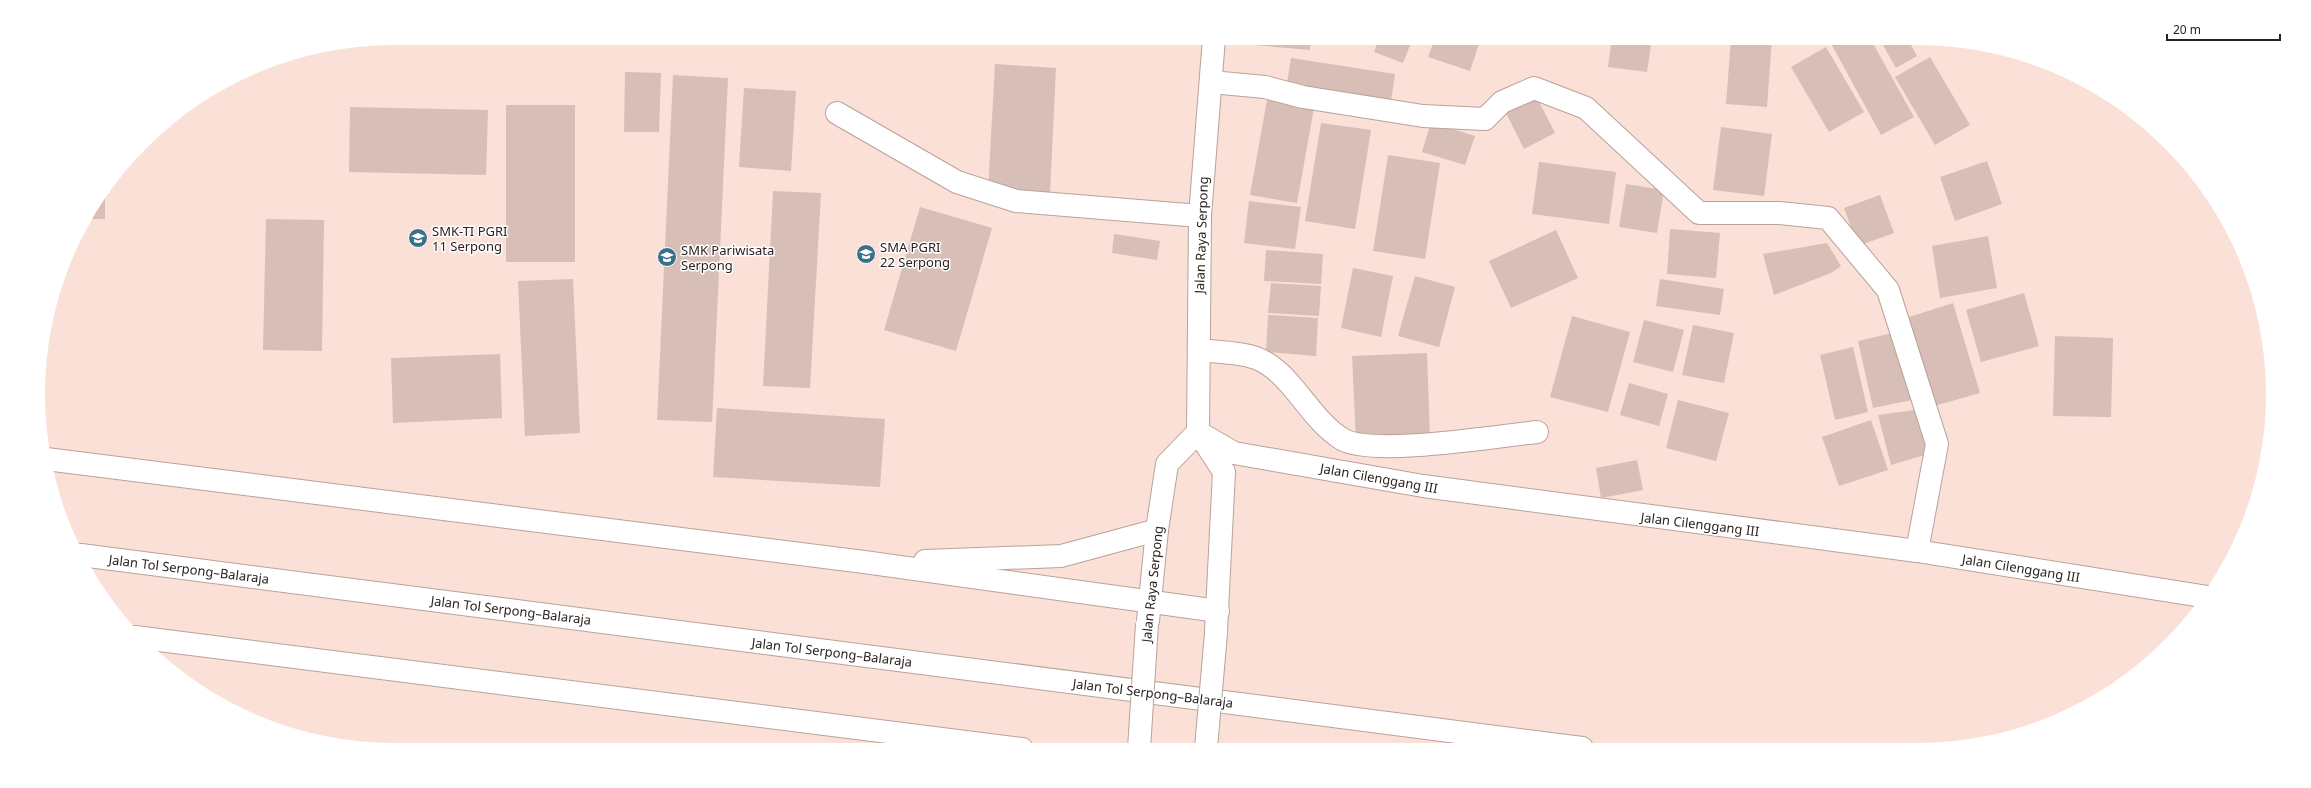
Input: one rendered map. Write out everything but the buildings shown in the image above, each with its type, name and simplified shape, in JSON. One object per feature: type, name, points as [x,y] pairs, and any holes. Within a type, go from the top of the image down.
[{"type":"main road","name":"Jalan Raya Serpong","points":[[1139,743],[1147,624],[1157,530],[1167,464],[1198,432],[1200,216],[1214,45]]},
{"type":"main road","points":[[1211,82],[1265,87],[1303,97],[1423,116],[1485,119],[1502,102],[1534,88],[1586,108],[1699,213],[1779,213],[1828,218],[1888,290],[1937,444],[1917,551]]},
{"type":"main road","points":[[836,113],[957,182],[1016,201],[1200,216]]},
{"type":"main road","points":[[1199,350],[1256,358],[1274,369],[1316,418],[1342,439],[1362,445],[1404,446],[1538,432]]},
{"type":"main road","points":[[1198,432],[1224,472],[1218,611],[1206,743]]},
{"type":"main road","name":"Jalan Cilenggang III","points":[[1198,432],[1234,453],[1423,486],[1917,551],[2201,596]]},
{"type":"main road","points":[[52,460],[864,562],[1218,611]]},
{"type":"main road","points":[[864,562],[1061,556],[1157,530]]},
{"type":"main road","name":"Jalan Tol Serpong–Balaraja","points":[[85,555],[1543,743]]},
{"type":"main road","points":[[145,638],[974,743]]},
{"type":"place","name":"SMK-TI PGRI 11 Serpong","points":[[418,238]]},
{"type":"place","name":"SMA PGRI 22 Serpong","points":[[866,254]]},
{"type":"place","name":"SMK Pariwisata Serpong","points":[[667,257]]}]
